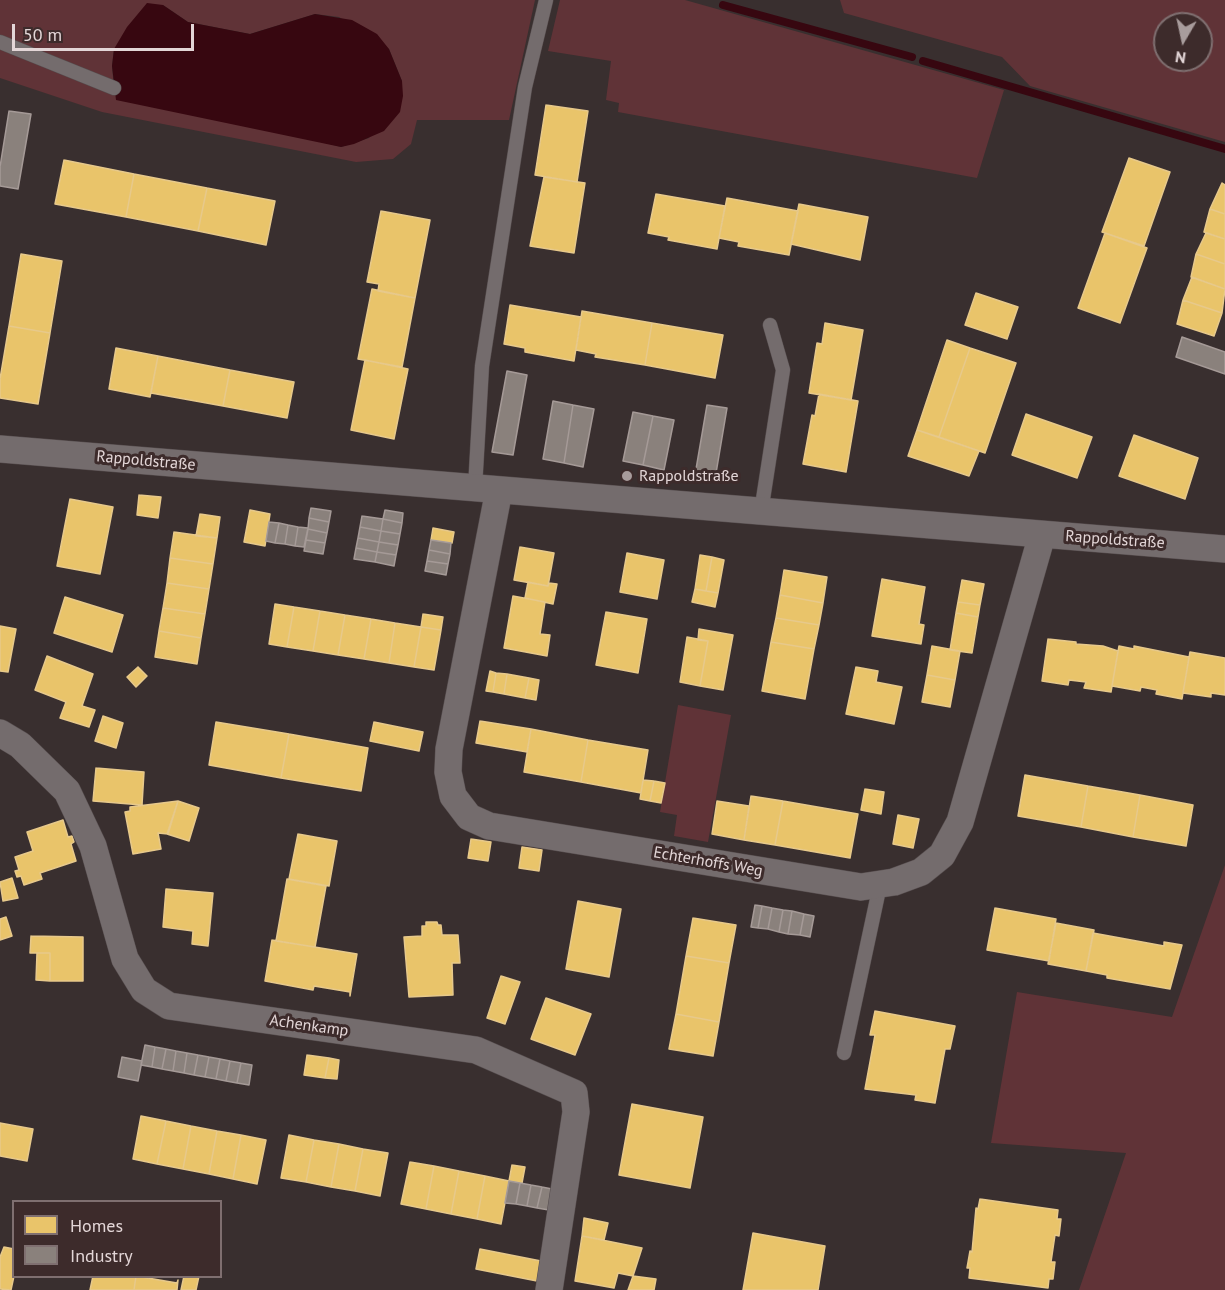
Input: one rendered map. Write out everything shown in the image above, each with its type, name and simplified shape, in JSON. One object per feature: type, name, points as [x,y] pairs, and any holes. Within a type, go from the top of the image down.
[{"type":"street","name":"Rappoldstraße","points":[[0,449],[1225,549]]},
{"type":"street","name":"Echterhoffs Weg","points":[[487,489],[449,749],[448,772],[453,796],[469,817],[489,826],[861,887],[880,885],[921,872],[942,855],[960,822],[1042,535]]},
{"type":"street","name":"Achenkamp","points":[[0,733],[20,745],[67,791],[93,846],[125,959],[144,990],[169,1006],[476,1050],[574,1093],[576,1112],[549,1290]]},
{"type":"lane","points":[[487,489],[482,366],[525,87],[546,0]]},
{"type":"lane","points":[[0,42],[114,88]]},
{"type":"lane","points":[[761,512],[783,370],[770,325]]},
{"type":"lane","points":[[844,1053],[880,885]]},
{"type":"shaded area","points":[[0,0],[535,0],[509,120],[417,120],[411,144],[393,159],[356,162],[102,112],[0,78]],"holes":[[[163,5],[188,22],[250,34],[315,14],[339,17],[389,49],[402,81],[369,138],[341,147],[114,88],[112,66],[114,49]]]},
{"type":"shaded area","points":[[560,0],[685,0],[1004,90],[977,178],[618,112],[619,103],[606,100],[611,61],[548,51]]},
{"type":"shaded area","points":[[840,0],[1225,0],[1225,142],[1030,86],[1002,57],[844,13]]},
{"type":"shaded area","points":[[147,3],[163,5],[188,22],[250,34],[315,14],[352,20],[377,34],[389,49],[402,81],[403,96],[400,112],[384,131],[341,147],[116,100],[112,66],[114,49],[127,27]]},
{"type":"shaded area","points":[[678,705],[731,715],[708,842],[674,836],[677,815],[660,812]]},
{"type":"shaded area","points":[[1225,865],[1225,1290],[1079,1290],[1126,1153],[991,1143],[1017,992],[1172,1017]]},
{"type":"building: Homes","points":[[546,105],[588,111],[577,182],[535,175]]},
{"type":"building: Homes","points":[[1129,158],[1170,172],[1144,246],[1102,232]]},
{"type":"building: Homes","points":[[64,160],[134,174],[126,217],[55,204]]},
{"type":"building: Homes","points":[[134,174],[207,188],[198,231],[126,217]]},
{"type":"building: Homes","points":[[544,177],[585,183],[574,253],[530,246]]},
{"type":"building: Homes","points":[[1222,183],[1225,185],[1225,214],[1210,209]]},
{"type":"building: Homes","points":[[207,188],[275,201],[266,245],[198,231]]},
{"type":"building: Homes","points":[[656,194],[725,206],[717,249],[668,240],[669,237],[648,233]]},
{"type":"building: Homes","points":[[727,198],[798,211],[789,255],[738,246],[739,242],[719,238]]},
{"type":"building: Homes","points":[[799,204],[868,217],[860,260],[791,244]]},
{"type":"building: Homes","points":[[1210,209],[1225,214],[1225,239],[1204,232]]},
{"type":"building: Homes","points":[[381,211],[430,220],[415,298],[378,291],[379,284],[367,282]]},
{"type":"building: Homes","points":[[1105,233],[1147,248],[1120,323],[1078,308]]},
{"type":"building: Homes","points":[[1206,233],[1225,239],[1225,264],[1196,254]]},
{"type":"building: Homes","points":[[21,254],[62,261],[50,333],[9,326]]},
{"type":"building: Homes","points":[[1196,254],[1225,264],[1225,289],[1191,277]]},
{"type":"building: Homes","points":[[1192,277],[1225,289],[1222,313],[1183,300]]},
{"type":"building: Homes","points":[[372,289],[415,298],[402,367],[358,359]]},
{"type":"building: Homes","points":[[976,293],[1018,307],[1007,339],[965,325]]},
{"type":"building: Homes","points":[[1183,300],[1222,313],[1214,336],[1177,324]]},
{"type":"building: Homes","points":[[510,305],[581,317],[574,361],[525,352],[525,348],[504,344]]},
{"type":"building: Homes","points":[[582,311],[652,323],[645,365],[595,357],[596,354],[576,350]]},
{"type":"building: Homes","points":[[652,323],[723,335],[715,378],[645,365]]},
{"type":"building: Homes","points":[[825,323],[863,330],[851,400],[809,393],[817,343],[822,344]]},
{"type":"building: Homes","points":[[9,326],[50,333],[38,404],[0,398],[0,379]]},
{"type":"building: Homes","points":[[947,340],[970,348],[939,437],[917,430]]},
{"type":"building: Homes","points":[[116,348],[158,356],[150,397],[109,389]]},
{"type":"building: Homes","points":[[970,348],[1016,363],[985,453],[939,437]]},
{"type":"building: Homes","points":[[158,356],[230,370],[223,406],[151,393]]},
{"type":"building: Homes","points":[[365,360],[408,369],[394,439],[351,430]]},
{"type":"building: Homes","points":[[230,370],[294,382],[287,418],[223,406]]},
{"type":"building: Homes","points":[[819,394],[858,401],[846,472],[803,464],[812,415],[815,416]]},
{"type":"building: Homes","points":[[1026,414],[1092,437],[1077,478],[1012,455]]},
{"type":"building: Homes","points":[[917,430],[979,451],[969,476],[908,456]]},
{"type":"building: Homes","points":[[1134,435],[1198,458],[1185,499],[1119,476]]},
{"type":"building: Homes","points":[[139,495],[161,497],[158,518],[137,515]]},
{"type":"building: Homes","points":[[70,499],[113,507],[100,574],[57,566]]},
{"type":"building: Homes","points":[[250,510],[270,514],[265,546],[244,542]]},
{"type":"building: Homes","points":[[200,514],[220,517],[217,538],[196,536]]},
{"type":"building: Homes","points":[[433,528],[454,532],[452,543],[431,540]]},
{"type":"building: Homes","points":[[174,532],[217,538],[213,564],[170,558]]},
{"type":"building: Homes","points":[[520,547],[554,553],[548,586],[514,580]]},
{"type":"building: Homes","points":[[627,553],[664,560],[657,599],[620,592]]},
{"type":"building: Homes","points":[[700,555],[712,557],[706,591],[695,589]]},
{"type":"building: Homes","points":[[712,557],[724,560],[718,593],[706,591]]},
{"type":"building: Homes","points":[[170,558],[213,564],[209,589],[167,583]]},
{"type":"building: Homes","points":[[784,570],[827,577],[823,603],[780,595]]},
{"type":"building: Homes","points":[[882,579],[925,587],[919,624],[924,625],[921,644],[872,636]]},
{"type":"building: Homes","points":[[962,580],[984,584],[980,605],[958,602]]},
{"type":"building: Homes","points":[[528,582],[548,586],[549,583],[557,584],[553,604],[525,598]]},
{"type":"building: Homes","points":[[167,583],[209,589],[205,614],[163,608]]},
{"type":"building: Homes","points":[[695,589],[718,593],[715,607],[692,602]]},
{"type":"building: Homes","points":[[780,595],[823,603],[819,625],[776,618]]},
{"type":"building: Homes","points":[[513,596],[545,602],[540,634],[550,635],[547,656],[504,648]]},
{"type":"building: Homes","points":[[65,597],[123,615],[112,652],[54,633]]},
{"type":"building: Homes","points":[[958,602],[980,605],[978,617],[956,613]]},
{"type":"building: Homes","points":[[275,604],[294,607],[287,647],[269,644]]},
{"type":"building: Homes","points":[[294,607],[320,611],[313,651],[287,647]]},
{"type":"building: Homes","points":[[163,608],[205,614],[201,638],[159,631]]},
{"type":"building: Homes","points":[[320,611],[345,615],[338,655],[313,651]]},
{"type":"building: Homes","points":[[606,612],[647,619],[638,673],[596,665]]},
{"type":"building: Homes","points":[[956,613],[978,617],[972,653],[950,650]]},
{"type":"building: Homes","points":[[423,614],[443,617],[441,630],[421,627]]},
{"type":"building: Homes","points":[[345,615],[371,619],[364,659],[338,655]]},
{"type":"building: Homes","points":[[776,618],[819,625],[814,649],[771,642]]},
{"type":"building: Homes","points":[[371,619],[395,623],[389,663],[364,659]]},
{"type":"building: Homes","points":[[395,623],[421,627],[414,667],[389,663]]},
{"type":"building: Homes","points":[[0,626],[16,629],[8,672],[0,671]]},
{"type":"building: Homes","points":[[421,627],[441,630],[434,670],[414,667]]},
{"type":"building: Homes","points":[[699,629],[733,635],[723,690],[700,686],[708,641],[698,640]]},
{"type":"building: Homes","points":[[159,631],[201,638],[197,664],[155,657]]},
{"type":"building: Homes","points":[[687,637],[708,641],[700,686],[680,682]]},
{"type":"building: Homes","points":[[1048,639],[1103,646],[1118,651],[1111,692],[1084,688],[1086,682],[1069,680],[1068,685],[1042,681]]},
{"type":"building: Homes","points":[[771,642],[814,649],[805,699],[762,691]]},
{"type":"building: Homes","points":[[932,646],[960,651],[955,680],[927,675]]},
{"type":"building: Homes","points":[[1119,646],[1134,649],[1134,646],[1189,657],[1182,699],[1156,694],[1157,690],[1141,687],[1140,691],[1112,686]]},
{"type":"building: Homes","points":[[1190,652],[1225,658],[1225,695],[1211,693],[1211,697],[1183,693]]},
{"type":"building: Homes","points":[[47,656],[93,674],[82,706],[95,710],[89,727],[60,718],[66,702],[35,690]]},
{"type":"building: Homes","points":[[138,667],[147,676],[136,687],[127,677]]},
{"type":"building: Homes","points":[[856,667],[878,671],[876,682],[902,687],[894,724],[846,714]]},
{"type":"building: Homes","points":[[490,671],[496,673],[493,692],[486,691]]},
{"type":"building: Homes","points":[[496,673],[507,674],[504,694],[493,692]]},
{"type":"building: Homes","points":[[507,674],[529,678],[525,698],[504,694]]},
{"type":"building: Homes","points":[[927,675],[955,680],[950,707],[922,702]]},
{"type":"building: Homes","points":[[529,678],[539,680],[536,700],[525,698]]},
{"type":"building: Homes","points":[[103,716],[123,723],[116,748],[95,741]]},
{"type":"building: Homes","points":[[480,721],[531,729],[527,752],[476,743]]},
{"type":"building: Homes","points":[[216,722],[289,734],[281,778],[209,765]]},
{"type":"building: Homes","points":[[374,722],[423,732],[419,751],[370,741]]},
{"type":"building: Homes","points":[[531,729],[588,740],[581,782],[524,772]]},
{"type":"building: Homes","points":[[289,734],[368,748],[361,791],[281,778]]},
{"type":"building: Homes","points":[[588,740],[648,750],[641,793],[581,782]]},
{"type":"building: Homes","points":[[96,768],[144,772],[142,805],[93,801]]},
{"type":"building: Homes","points":[[1025,775],[1088,786],[1081,827],[1018,816]]},
{"type":"building: Homes","points":[[643,780],[654,781],[650,801],[640,799]]},
{"type":"building: Homes","points":[[654,781],[665,783],[661,803],[650,801]]},
{"type":"building: Homes","points":[[1088,786],[1140,795],[1133,837],[1081,827]]},
{"type":"building: Homes","points":[[865,789],[884,792],[881,814],[861,810]]},
{"type":"building: Homes","points":[[1140,795],[1193,805],[1186,846],[1133,837]]},
{"type":"building: Homes","points":[[751,796],[783,801],[775,845],[744,840]]},
{"type":"building: Homes","points":[[178,801],[168,834],[158,833],[161,849],[133,854],[125,812],[130,811],[130,807]]},
{"type":"building: Homes","points":[[178,801],[199,808],[189,841],[167,834]]},
{"type":"building: Homes","points":[[717,801],[749,806],[744,840],[712,834]]},
{"type":"building: Homes","points":[[783,801],[858,814],[850,858],[775,845]]},
{"type":"building: Homes","points":[[898,815],[919,819],[913,848],[893,844]]},
{"type":"building: Homes","points":[[63,820],[68,837],[72,836],[74,842],[71,844],[76,861],[40,873],[42,879],[24,885],[21,876],[17,877],[15,871],[19,870],[15,857],[33,851],[27,832]]},
{"type":"building: Homes","points":[[298,834],[337,841],[329,886],[289,879]]},
{"type":"building: Homes","points":[[471,839],[491,842],[488,861],[468,858]]},
{"type":"building: Homes","points":[[522,847],[542,850],[539,871],[519,868]]},
{"type":"building: Homes","points":[[12,878],[18,898],[3,901],[0,882]]},
{"type":"building: Homes","points":[[287,879],[326,886],[315,947],[276,941]]},
{"type":"building: Homes","points":[[166,889],[213,893],[208,946],[192,944],[193,931],[163,927]]},
{"type":"building: Homes","points":[[578,901],[621,909],[609,977],[566,969]]},
{"type":"building: Homes","points":[[995,908],[1056,919],[1049,961],[987,950]]},
{"type":"building: Homes","points":[[6,917],[12,936],[0,940],[0,919]]},
{"type":"building: Homes","points":[[693,918],[736,925],[729,963],[686,956]]},
{"type":"building: Homes","points":[[426,922],[437,922],[441,925],[442,935],[458,935],[460,963],[452,963],[453,995],[409,997],[404,937],[422,936],[422,926],[426,926]]},
{"type":"building: Homes","points":[[1056,923],[1094,930],[1086,971],[1048,964]]},
{"type":"building: Homes","points":[[1093,933],[1164,946],[1164,942],[1182,945],[1170,989],[1107,978],[1107,975],[1086,971]]},
{"type":"building: Homes","points":[[31,936],[83,937],[83,981],[50,981],[50,953],[30,953]]},
{"type":"building: Homes","points":[[272,940],[357,954],[350,996],[350,992],[314,986],[313,990],[265,981]]},
{"type":"building: Homes","points":[[37,953],[50,953],[50,981],[36,980]]},
{"type":"building: Homes","points":[[686,956],[729,963],[719,1022],[676,1014]]},
{"type":"building: Homes","points":[[501,976],[520,982],[505,1024],[487,1018]]},
{"type":"building: Homes","points":[[546,998],[591,1014],[575,1055],[531,1039]]},
{"type":"building: Homes","points":[[875,1011],[955,1026],[950,1049],[945,1049],[935,1103],[915,1100],[916,1095],[865,1089],[875,1035],[870,1035]]},
{"type":"building: Homes","points":[[676,1014],[719,1022],[713,1056],[669,1049]]},
{"type":"building: Homes","points":[[307,1055],[329,1058],[325,1078],[304,1075]]},
{"type":"building: Homes","points":[[329,1058],[339,1060],[337,1079],[325,1078]]},
{"type":"building: Homes","points":[[632,1104],[703,1117],[690,1188],[619,1175]]},
{"type":"building: Homes","points":[[141,1116],[166,1121],[157,1164],[133,1159]]},
{"type":"building: Homes","points":[[166,1121],[191,1126],[183,1169],[157,1164]]},
{"type":"building: Homes","points":[[0,1123],[33,1129],[27,1161],[0,1156]]},
{"type":"building: Homes","points":[[191,1126],[217,1131],[209,1174],[183,1169]]},
{"type":"building: Homes","points":[[217,1131],[241,1135],[233,1179],[209,1174]]},
{"type":"building: Homes","points":[[241,1135],[266,1140],[257,1184],[233,1179]]},
{"type":"building: Homes","points":[[289,1135],[314,1140],[306,1182],[281,1178]]},
{"type":"building: Homes","points":[[314,1140],[339,1144],[331,1187],[306,1182]]},
{"type":"building: Homes","points":[[339,1144],[363,1149],[355,1191],[331,1187]]},
{"type":"building: Homes","points":[[363,1149],[388,1153],[380,1196],[355,1191]]},
{"type":"building: Homes","points":[[410,1162],[434,1166],[426,1209],[401,1204]]},
{"type":"building: Homes","points":[[512,1165],[525,1167],[522,1183],[509,1181]]},
{"type":"building: Homes","points":[[434,1166],[459,1171],[451,1214],[426,1209]]},
{"type":"building: Homes","points":[[459,1171],[485,1176],[477,1219],[451,1214]]},
{"type":"building: Homes","points":[[485,1176],[509,1181],[501,1224],[477,1219]]},
{"type":"building: Homes","points":[[980,1199],[1058,1210],[1057,1219],[1061,1219],[1059,1236],[1055,1235],[1051,1262],[1055,1262],[1053,1279],[1049,1279],[1048,1288],[969,1278],[970,1268],[967,1268],[970,1251],[972,1252],[976,1208],[978,1209]]},
{"type":"building: Homes","points":[[584,1218],[608,1223],[604,1240],[582,1236]]},
{"type":"building: Homes","points":[[753,1233],[825,1246],[818,1290],[743,1290]]},
{"type":"building: Homes","points":[[582,1236],[642,1248],[633,1276],[618,1273],[614,1288],[575,1281]]},
{"type":"building: Homes","points":[[4,1247],[12,1249],[14,1278],[11,1290],[0,1289],[0,1257]]},
{"type":"building: Homes","points":[[480,1249],[541,1261],[537,1281],[476,1269]]},
{"type":"building: Homes","points":[[633,1276],[656,1279],[654,1290],[628,1290]]},
{"type":"building: Homes","points":[[93,1278],[136,1278],[134,1290],[90,1290]]},
{"type":"building: Homes","points":[[136,1278],[177,1283],[178,1280],[177,1290],[134,1290]]},
{"type":"building: Homes","points":[[184,1278],[199,1278],[196,1290],[181,1290]]},
{"type":"building: Industry","points":[[9,111],[31,114],[18,189],[0,186],[0,167]]},
{"type":"building: Industry","points":[[1182,337],[1225,352],[1225,374],[1176,357]]},
{"type":"building: Industry","points":[[507,371],[527,375],[513,455],[492,452]]},
{"type":"building: Industry","points":[[553,401],[573,405],[564,463],[543,459]]},
{"type":"building: Industry","points":[[573,405],[594,409],[583,467],[564,463]]},
{"type":"building: Industry","points":[[707,405],[727,408],[715,479],[695,475]]},
{"type":"building: Industry","points":[[633,412],[653,416],[643,465],[623,461]]},
{"type":"building: Industry","points":[[653,416],[674,420],[664,470],[643,465]]},
{"type":"building: Industry","points":[[311,508],[331,511],[329,522],[309,518]]},
{"type":"building: Industry","points":[[385,510],[403,513],[402,523],[383,519]]},
{"type":"building: Industry","points":[[362,516],[383,519],[381,531],[360,527]]},
{"type":"building: Industry","points":[[309,518],[329,522],[327,533],[308,529]]},
{"type":"building: Industry","points":[[383,519],[402,523],[400,534],[381,531]]},
{"type":"building: Industry","points":[[269,522],[279,523],[275,543],[266,541]]},
{"type":"building: Industry","points":[[279,523],[288,525],[285,544],[275,543]]},
{"type":"building: Industry","points":[[288,525],[298,527],[295,546],[285,544]]},
{"type":"building: Industry","points":[[298,527],[308,528],[304,547],[295,546]]},
{"type":"building: Industry","points":[[360,527],[381,531],[379,542],[358,538]]},
{"type":"building: Industry","points":[[308,529],[327,533],[325,543],[306,540]]},
{"type":"building: Industry","points":[[381,531],[400,534],[398,545],[379,542]]},
{"type":"building: Industry","points":[[358,538],[379,542],[377,552],[356,548]]},
{"type":"building: Industry","points":[[306,540],[325,543],[323,554],[304,551]]},
{"type":"building: Industry","points":[[431,540],[451,543],[450,554],[429,550]]},
{"type":"building: Industry","points":[[379,542],[398,545],[396,555],[377,552]]},
{"type":"building: Industry","points":[[356,548],[377,552],[375,562],[354,559]]},
{"type":"building: Industry","points":[[429,550],[450,554],[448,564],[427,561]]},
{"type":"building: Industry","points":[[377,552],[396,555],[394,566],[375,562]]},
{"type":"building: Industry","points":[[427,561],[448,564],[446,575],[425,571]]},
{"type":"building: Industry","points":[[755,905],[762,906],[758,928],[751,927]]},
{"type":"building: Industry","points":[[762,906],[772,908],[768,929],[758,928]]},
{"type":"building: Industry","points":[[772,908],[783,910],[779,932],[768,929]]},
{"type":"building: Industry","points":[[783,910],[792,911],[788,934],[779,932]]},
{"type":"building: Industry","points":[[792,911],[804,914],[800,935],[788,934]]},
{"type":"building: Industry","points":[[804,914],[814,916],[810,937],[800,935]]},
{"type":"building: Industry","points":[[145,1045],[155,1047],[152,1067],[141,1065]]},
{"type":"building: Industry","points":[[155,1047],[166,1049],[162,1069],[152,1067]]},
{"type":"building: Industry","points":[[166,1049],[176,1051],[173,1071],[162,1069]]},
{"type":"building: Industry","points":[[176,1051],[187,1053],[184,1073],[173,1071]]},
{"type":"building: Industry","points":[[187,1053],[198,1055],[194,1075],[184,1073]]},
{"type":"building: Industry","points":[[198,1055],[209,1057],[205,1077],[194,1075]]},
{"type":"building: Industry","points":[[122,1057],[142,1061],[138,1081],[118,1077]]},
{"type":"building: Industry","points":[[209,1057],[220,1059],[216,1079],[205,1077]]},
{"type":"building: Industry","points":[[220,1059],[230,1061],[226,1081],[216,1079]]},
{"type":"building: Industry","points":[[230,1061],[241,1063],[237,1083],[226,1081]]},
{"type":"building: Industry","points":[[241,1063],[252,1065],[249,1085],[237,1083]]},
{"type":"building: Industry","points":[[509,1181],[520,1183],[516,1204],[505,1203]]},
{"type":"building: Industry","points":[[520,1183],[531,1185],[527,1206],[516,1204]]},
{"type":"building: Industry","points":[[531,1185],[542,1187],[537,1208],[527,1206]]},
{"type":"building: Industry","points":[[542,1187],[552,1189],[549,1210],[537,1208]]},
{"type":"waterway","points":[[723,5],[912,57]]},
{"type":"waterway","points":[[923,61],[1225,149]]},
{"type":"place","name":"Rappoldstraße","points":[[627,476]]}]
